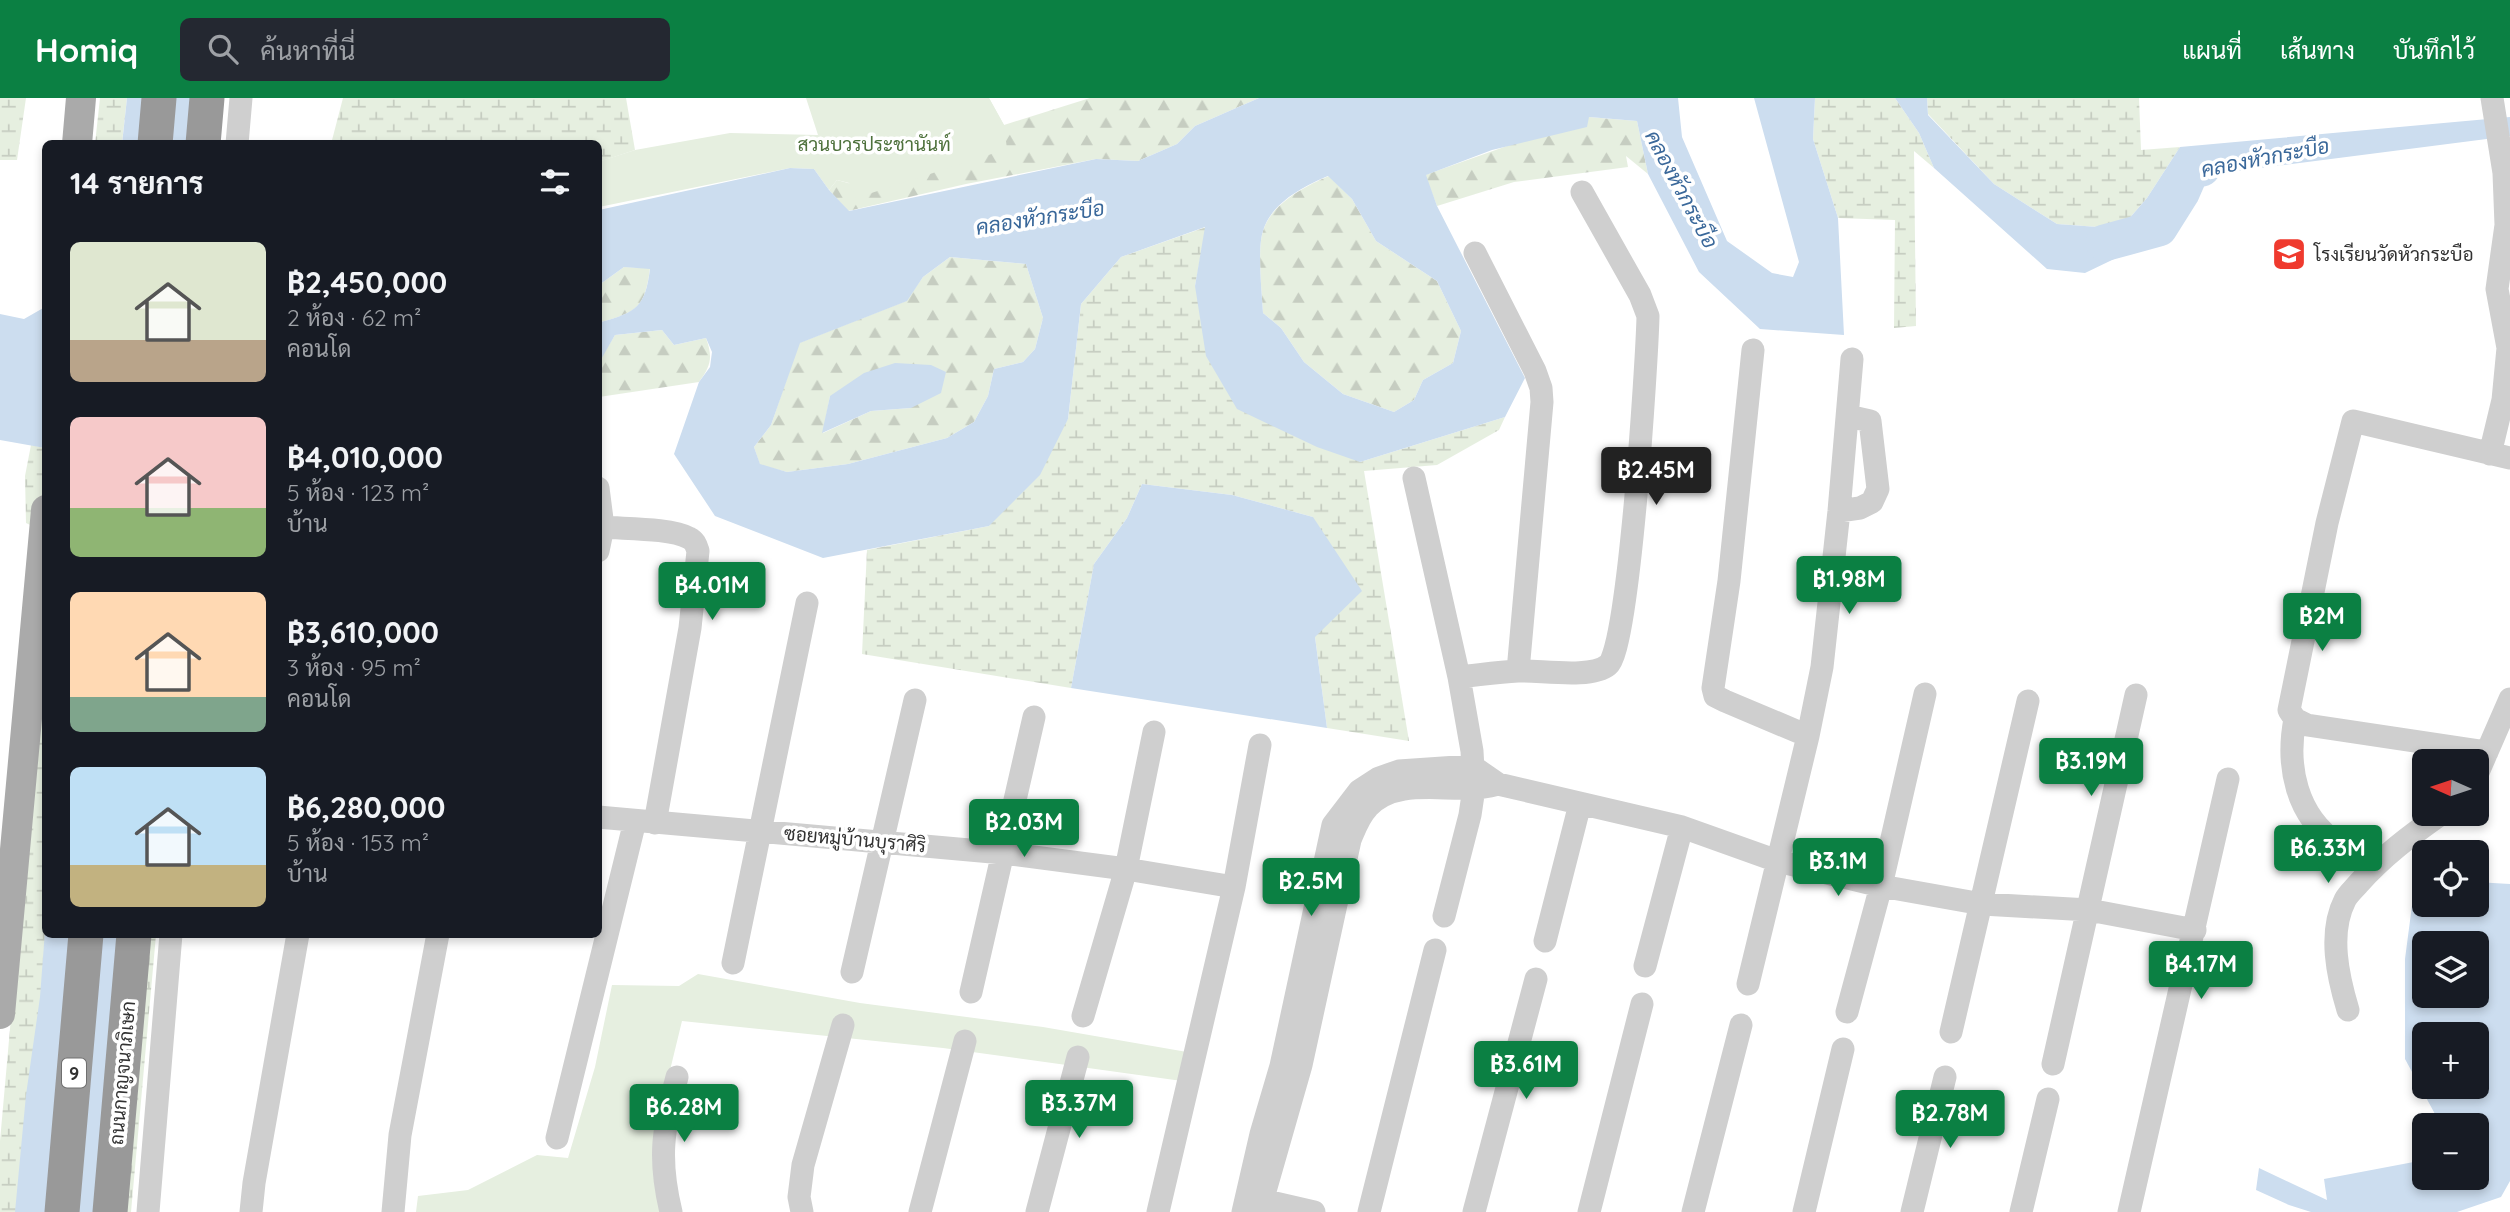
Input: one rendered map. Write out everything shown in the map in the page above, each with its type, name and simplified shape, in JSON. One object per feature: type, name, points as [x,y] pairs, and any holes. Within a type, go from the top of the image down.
[{"type":"highway","points":[[155,140],[159,98]]},
{"type":"highway","points":[[203,140],[206,98]]},
{"type":"highway","name":"9","points":[[62,1212],[86,938]]},
{"type":"highway","name":"ถนนกาญจนาภิเษก","points":[[110,1212],[134,938]]},
{"type":"main road","points":[[77,140],[81,98]]},
{"type":"main road","points":[[0,1014],[42,546]]},
{"type":"street","points":[[237,140],[240,98]]},
{"type":"street","points":[[2466,749],[2307,725],[2295,719],[2289,710],[2327,523],[2353,421],[2500,456],[2508,348],[2497,289],[2506,225],[2500,140],[2494,108]]},
{"type":"street","points":[[1459,677],[1518,671],[1597,671],[1609,664],[1614,655],[1623,610],[1637,479],[1648,316],[1640,295],[1582,192]]},
{"type":"street","points":[[1475,253],[1541,388],[1542,402],[1518,671]]},
{"type":"street","points":[[1753,350],[1729,581],[1713,688],[1716,696],[1724,701],[1808,736]]},
{"type":"street","points":[[1748,984],[1822,667],[1852,359]]},
{"type":"street","points":[[1839,511],[1860,508],[1872,502],[1878,489],[1870,421],[1848,416]]},
{"type":"street","points":[[1414,478],[1459,677],[1473,777],[1470,815],[1444,916]]},
{"type":"street","points":[[602,519],[602,532]]},
{"type":"street","points":[[557,1138],[645,822],[690,628],[698,551],[695,542],[676,533],[603,527]]},
{"type":"street","points":[[733,963],[807,603]]},
{"type":"street","points":[[1847,1012],[1881,886],[1925,694]]},
{"type":"street","points":[[2053,1064],[2090,910],[2136,695]]},
{"type":"street","points":[[2488,749],[2510,699]]},
{"type":"street","points":[[852,972],[915,700]]},
{"type":"street","points":[[1951,1032],[2028,701]]},
{"type":"street","points":[[971,992],[1034,717]]},
{"type":"street","points":[[2295,719],[2290,744],[2291,764],[2299,797],[2318,828],[2340,846],[2378,862]]},
{"type":"street","points":[[1083,1016],[1126,869],[1154,732]]},
{"type":"street","points":[[1158,1212],[1234,887],[1261,745]]},
{"type":"street","points":[[1314,1212],[1253,1205],[1281,1066],[1312,970],[1341,837],[1339,815],[1359,791],[1379,778],[1414,769],[1473,777],[1682,827],[1777,861],[1881,886],[1982,904],[2090,910],[2195,930]]},
{"type":"street","points":[[2129,1212],[2228,779]]},
{"type":"street","points":[[1545,941],[1580,803]]},
{"type":"street","name":"ซอยหมู่บ้านบุราศิริ","points":[[602,817],[1003,853],[1234,887]]},
{"type":"street","points":[[2348,1010],[2339,974],[2336,946],[2338,919],[2346,898],[2378,862],[2425,826]]},
{"type":"street","points":[[1645,967],[1682,827]]},
{"type":"street","points":[[148,1212],[171,938]]},
{"type":"street","points":[[251,1212],[297,938]]},
{"type":"street","points":[[393,1212],[400,1135],[437,938]]},
{"type":"street","points":[[1369,1212],[1434,950]]},
{"type":"street","points":[[1474,1212],[1536,979]]},
{"type":"street","points":[[1589,1212],[1642,1004]]},
{"type":"street","points":[[802,1212],[799,1197],[803,1165],[843,1025]]},
{"type":"street","points":[[1693,1212],[1741,1025]]},
{"type":"street","points":[[920,1212],[965,1041]]},
{"type":"street","points":[[1804,1212],[1843,1049]]},
{"type":"street","points":[[1037,1212],[1078,1057]]},
{"type":"street","points":[[671,1212],[663,1175],[661,1149],[677,1077]]},
{"type":"street","points":[[1912,1212],[1945,1077]]},
{"type":"street","points":[[2021,1212],[2048,1099]]},
{"type":"green space","points":[[0,98],[26,98],[17,160],[0,160]]},
{"type":"green space","points":[[100,98],[127,98],[122,140],[95,140]]},
{"type":"green space","points":[[343,98],[626,98],[635,150],[602,161],[602,140],[332,140]]},
{"type":"green space","name":"สวนบวรประชานันท์","points":[[806,98],[989,98],[1004,125],[1007,149],[856,198],[849,183],[837,180],[829,190],[814,169],[790,168],[602,206],[602,161],[635,150],[730,133],[818,135]]},
{"type":"green space","points":[[965,98],[989,98],[1004,125],[1090,98],[1259,98],[1195,126],[1177,144],[1138,161],[1096,159],[966,184],[848,211],[829,190],[837,180],[870,189]]},
{"type":"green space","points":[[1815,98],[1895,98],[1919,133],[1934,168],[1914,151],[1916,326],[1894,328],[1895,220],[1838,218],[1813,139]]},
{"type":"green space","points":[[1927,98],[2139,98],[2141,150],[2180,147],[2147,198],[2127,221],[2098,227],[2057,224],[1994,184],[1928,114]]},
{"type":"green space","points":[[1589,117],[1637,121],[1648,174],[1626,156],[1628,167],[1514,182],[1437,206],[1425,175]]},
{"type":"green space","points":[[1329,176],[1352,199],[1376,241],[1437,281],[1461,331],[1453,363],[1423,380],[1414,400],[1394,412],[1343,394],[1304,362],[1281,328],[1263,313],[1260,249],[1267,221],[1290,197]]},
{"type":"green space","points":[[1206,227],[1195,286],[1360,462],[1505,417],[1499,430],[1437,465],[1364,471],[1409,741],[1327,728],[1315,637],[1313,517],[1232,495],[1142,484],[1127,518],[1094,564],[1071,688],[862,654],[867,550],[989,526],[1068,419],[1081,304],[1121,257]]},
{"type":"green space","points":[[950,257],[1026,264],[1043,318],[1035,349],[1023,362],[994,369],[988,396],[974,422],[947,438],[848,464],[787,472],[760,465],[754,447],[771,425],[799,343],[906,301],[923,277]],"holes":[[[830,396],[911,408],[871,411],[823,433]]]},
{"type":"green space","points":[[624,267],[650,268],[645,291],[638,306],[624,315],[602,322],[602,283]]},
{"type":"green space","points":[[662,330],[674,345],[706,338],[710,361],[699,382],[602,397],[602,356],[615,335]]},
{"type":"green space","points":[[31,445],[42,447],[42,531],[26,523],[25,476]]},
{"type":"green space","points":[[42,670],[42,938],[156,938],[131,1212],[0,1212],[0,1141]]},
{"type":"green space","points":[[698,974],[860,1003],[1043,1027],[1187,1052],[1182,1081],[943,1048],[682,1021],[654,1136],[664,1212],[416,1212],[418,1196],[468,1190],[537,1155],[568,1158],[595,1067],[612,985],[679,986]]},
{"type":"water","points":[[127,98],[211,98],[211,140],[122,140]]},
{"type":"water","points":[[1259,98],[1678,98],[1682,137],[1727,241],[1772,273],[1793,277],[1799,262],[1754,98],[1815,98],[1813,139],[1838,218],[1844,335],[1760,329],[1699,272],[1648,174],[1637,121],[1589,117],[1587,127],[1492,150],[1426,175],[1437,206],[1525,378],[1505,417],[1360,462],[1317,447],[1237,409],[1206,356],[1195,286],[1205,227],[1121,257],[1081,304],[1068,419],[1040,475],[989,526],[823,558],[715,516],[674,454],[699,382],[710,367],[712,352],[706,338],[674,345],[662,330],[615,335],[602,358],[602,322],[623,315],[637,306],[645,292],[650,269],[624,267],[602,283],[602,209],[790,168],[814,169],[849,211],[1096,159],[1138,161],[1177,144],[1195,126]],"holes":[[[1328,176],[1352,199],[1376,241],[1437,281],[1461,331],[1453,363],[1423,380],[1414,400],[1394,412],[1343,394],[1304,362],[1281,328],[1263,313],[1260,249],[1263,231],[1273,212],[1290,197]],[[950,257],[1026,264],[1043,318],[1035,349],[1023,362],[994,369],[988,396],[974,422],[947,438],[848,464],[787,472],[760,464],[754,447],[771,425],[800,343],[907,301],[923,277]]]},
{"type":"water","points":[[1895,98],[1927,98],[1928,115],[1994,184],[2057,224],[2098,227],[2127,221],[2147,198],[2180,147],[2510,117],[2510,136],[2198,176],[2137,248],[2085,273],[2047,269],[1934,168],[1919,133]]},
{"type":"water","points":[[42,309],[42,447],[0,440],[0,314],[24,319]]},
{"type":"water","points":[[895,363],[931,365],[946,372],[941,393],[911,408],[871,411],[822,433],[830,396],[864,373]]},
{"type":"water","points":[[1142,484],[1232,495],[1313,517],[1362,591],[1315,637],[1327,728],[1071,688],[1094,564],[1127,518]]},
{"type":"water","points":[[2489,883],[2510,884],[2510,1181],[2501,1197],[2457,1212],[2311,1212],[2256,1190],[2259,1168],[2327,1200],[2324,1179],[2412,1162],[2412,1190],[2489,1190],[2489,1113],[2434,1113],[2427,1099],[2489,1099],[2489,1022],[2412,1022],[2412,1072],[2405,1059],[2405,959],[2412,905],[2412,917],[2489,917]]},
{"type":"water","points":[[44,938],[148,938],[123,1212],[15,1212],[26,1095],[40,997]]},
{"type":"waterway","name":"คลองหัวกระบือ","points":[[2104,243],[2159,228],[2181,193],[2191,170],[2202,168]]},
{"type":"place","name":"โรงเรียนวัดหัวกระบือ","points":[[2289,254]]}]
